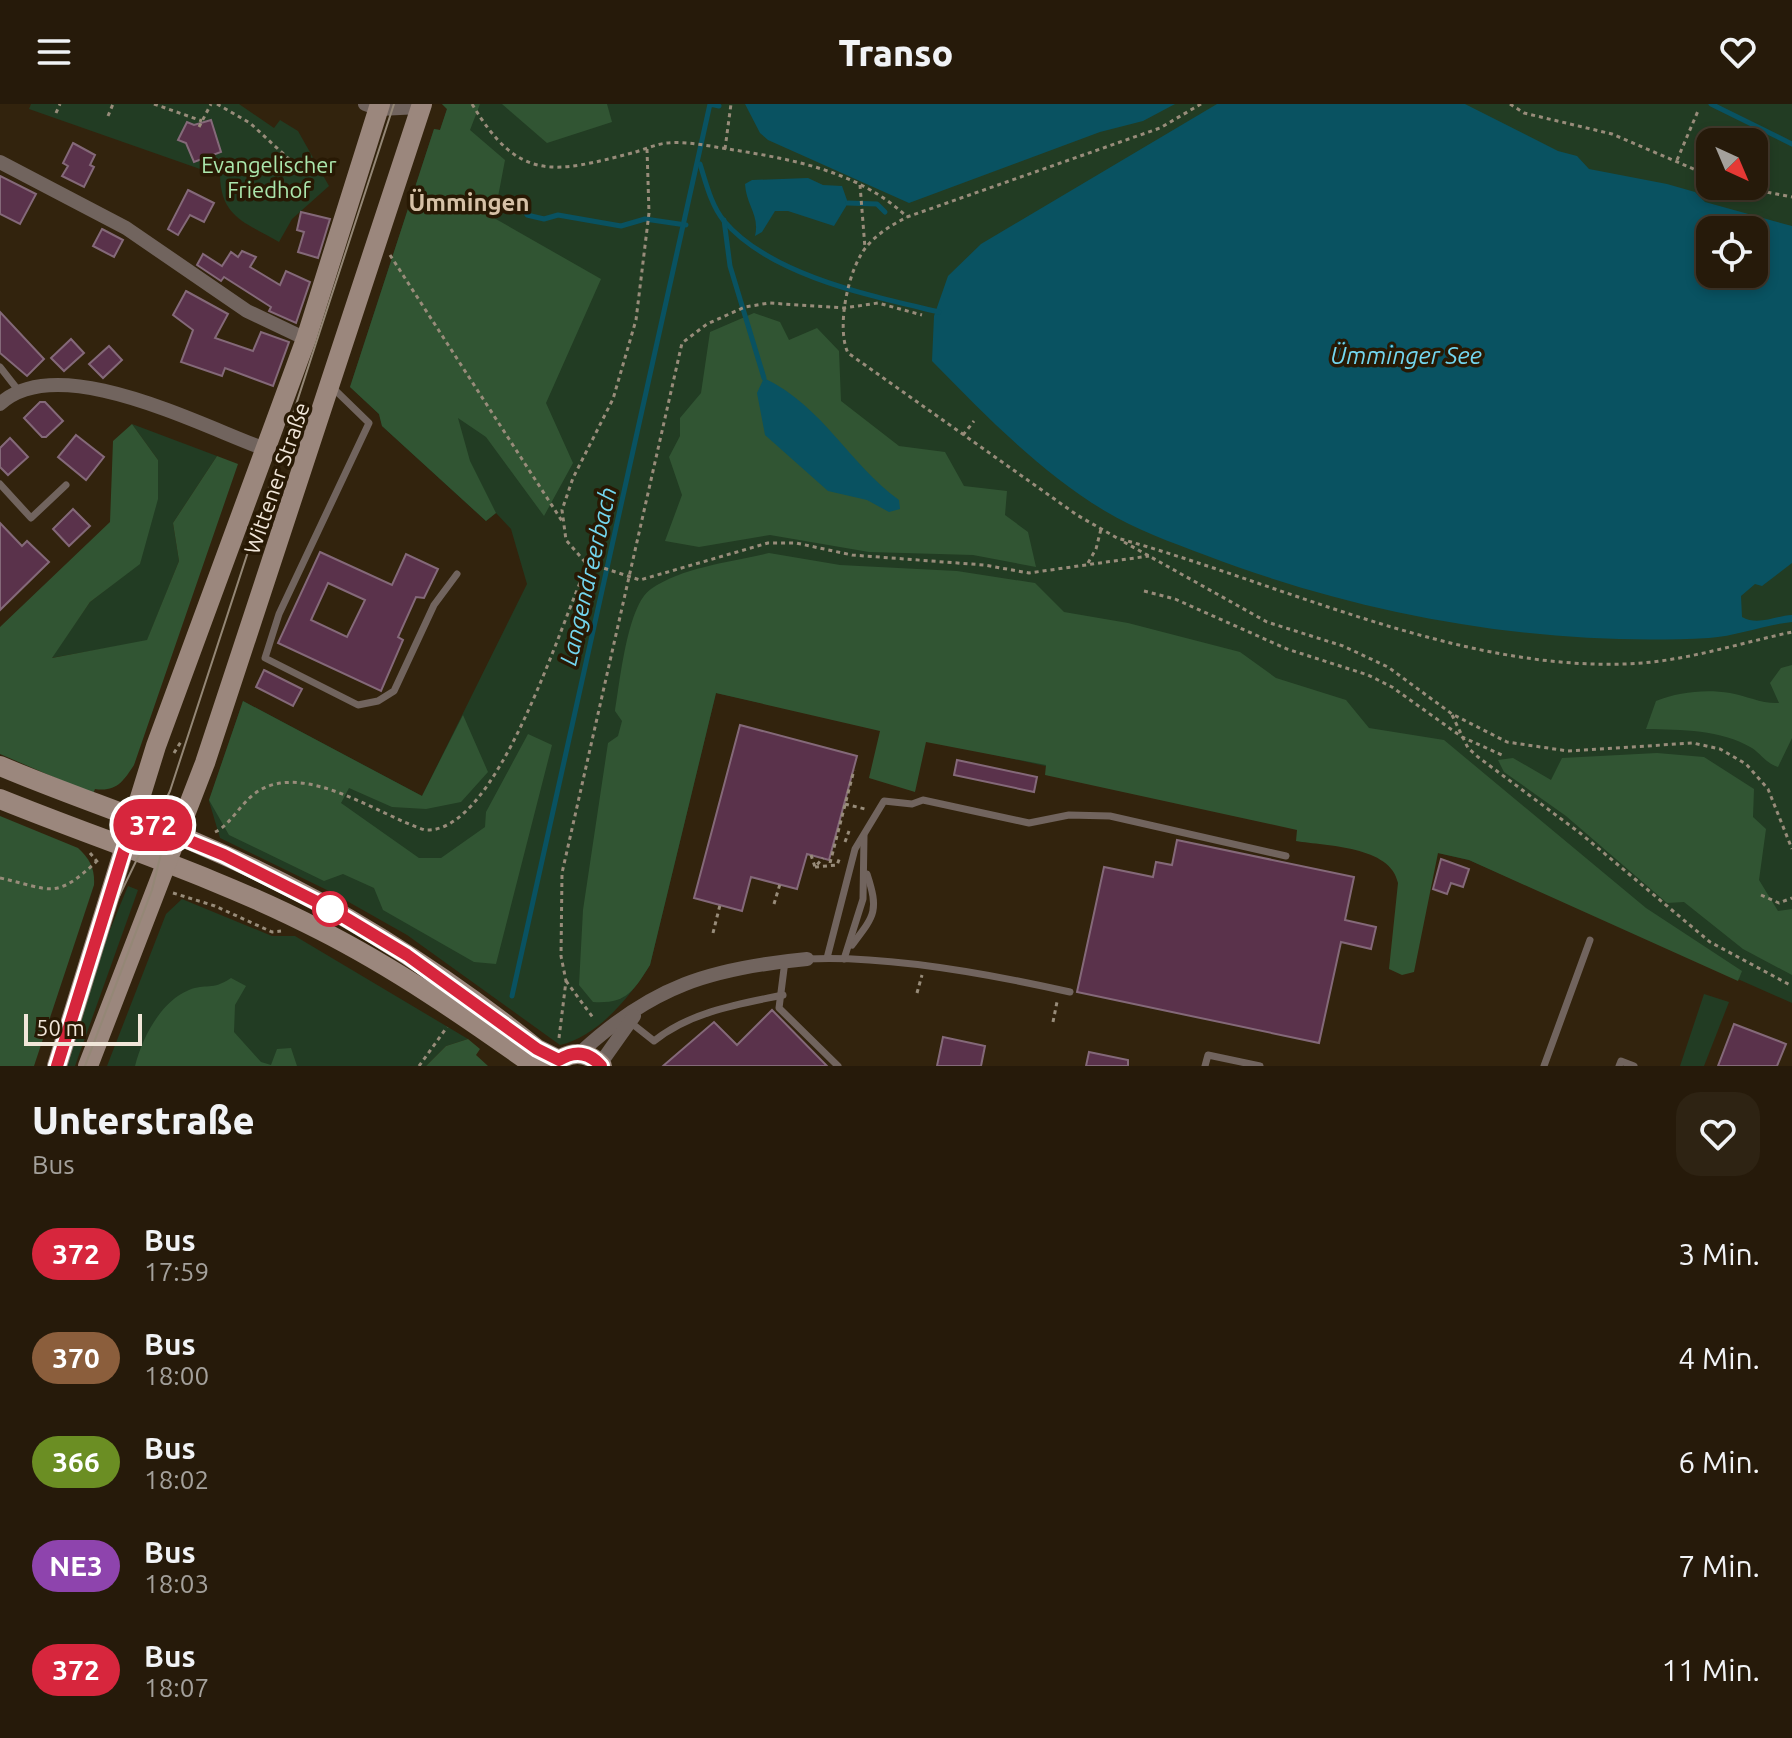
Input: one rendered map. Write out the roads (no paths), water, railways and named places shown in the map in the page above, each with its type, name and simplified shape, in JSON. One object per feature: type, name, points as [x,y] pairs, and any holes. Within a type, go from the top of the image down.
[{"type":"main road","name":"Wittener Straße","points":[[88,1066],[178,835],[332,386],[420,105]]},
{"type":"main road","name":"Wittener Straße","points":[[57,1066],[156,746],[306,339],[375,106]]},
{"type":"main road","points":[[0,766],[178,835],[291,887],[433,972],[556,1063],[580,1053],[601,1065]]},
{"type":"main road","points":[[0,799],[166,864],[321,930],[458,1012],[535,1066]]},
{"type":"street","points":[[375,106],[420,105]]},
{"type":"street","points":[[2,163],[126,228],[247,311],[306,339]]},
{"type":"street","points":[[0,404],[18,390],[61,382],[94,388],[265,449]]},
{"type":"street","points":[[580,1053],[641,1006],[672,988],[700,977],[807,959]]},
{"type":"street","points":[[601,1065],[626,1020]]},
{"type":"lane","points":[[0,367],[18,390]]},
{"type":"lane","points":[[332,386],[369,423],[292,587],[265,658],[358,705],[378,701],[394,691],[434,605],[457,574]]},
{"type":"lane","points":[[0,484],[31,518],[66,485]]},
{"type":"lane","points":[[292,587],[302,592]]},
{"type":"lane","points":[[827,958],[855,849],[884,801],[912,804],[923,800],[1029,823],[1069,815],[1110,816],[1286,856]]},
{"type":"lane","points":[[849,950],[866,872],[864,834]]},
{"type":"lane","points":[[844,959],[872,918],[876,902],[866,872]]},
{"type":"lane","points":[[1544,1066],[1590,940]]},
{"type":"lane","points":[[807,959],[844,959],[995,975],[1070,992]]},
{"type":"lane","points":[[785,961],[779,1008],[838,1066]]},
{"type":"lane","points":[[626,1020],[654,1041],[675,1025],[739,1004],[783,995]]},
{"type":"lane","points":[[1205,1066],[1208,1055],[1260,1066]]},
{"type":"lane","points":[[1619,1066],[1621,1061],[1634,1066]]},
{"type":"water","points":[[745,104],[1175,104],[1143,121],[1100,132],[909,203],[768,140],[760,133]]},
{"type":"water","name":"Ümminger See","points":[[1217,104],[1465,104],[1558,151],[1577,156],[1589,169],[1667,184],[1695,192],[1696,200],[1756,216],[1696,216],[1696,288],[1768,288],[1768,219],[1792,226],[1792,563],[1762,586],[1755,584],[1741,596],[1742,617],[1760,621],[1792,615],[1792,622],[1719,637],[1645,640],[1517,632],[1453,623],[1327,595],[1265,576],[1141,530],[1105,511],[1035,460],[932,361],[934,316],[948,276],[981,244]]},
{"type":"water","points":[[808,178],[823,185],[842,186],[848,203],[834,226],[788,211],[775,211],[762,232],[755,236],[756,222],[745,184],[752,180]]},
{"type":"water","points":[[764,378],[785,390],[820,420],[865,470],[899,500],[900,509],[889,512],[867,500],[828,491],[765,435],[757,393]]},
{"type":"waterway","name":"Langendreerbach","points":[[512,996],[710,104],[719,106]]},
{"type":"waterway","points":[[1711,104],[1792,144]]},
{"type":"waterway","points":[[700,164],[719,215],[744,240],[768,256],[795,270],[854,291],[939,312]]},
{"type":"waterway","points":[[519,199],[527,215],[544,219],[558,215],[621,226],[645,219],[686,225]]},
{"type":"waterway","points":[[848,203],[877,204],[885,212]]},
{"type":"waterway","points":[[724,220],[730,266],[764,378]]},
{"type":"tram line","points":[[62,1066],[111,913],[170,791],[394,104]]},
{"type":"tram line","points":[[85,1066],[152,890],[173,805]]},
{"type":"district","name":"Ümmingen","points":[[469,202]]},
{"type":"park label","name":"Evangelischer Friedhof","points":[[269,176]]}]
